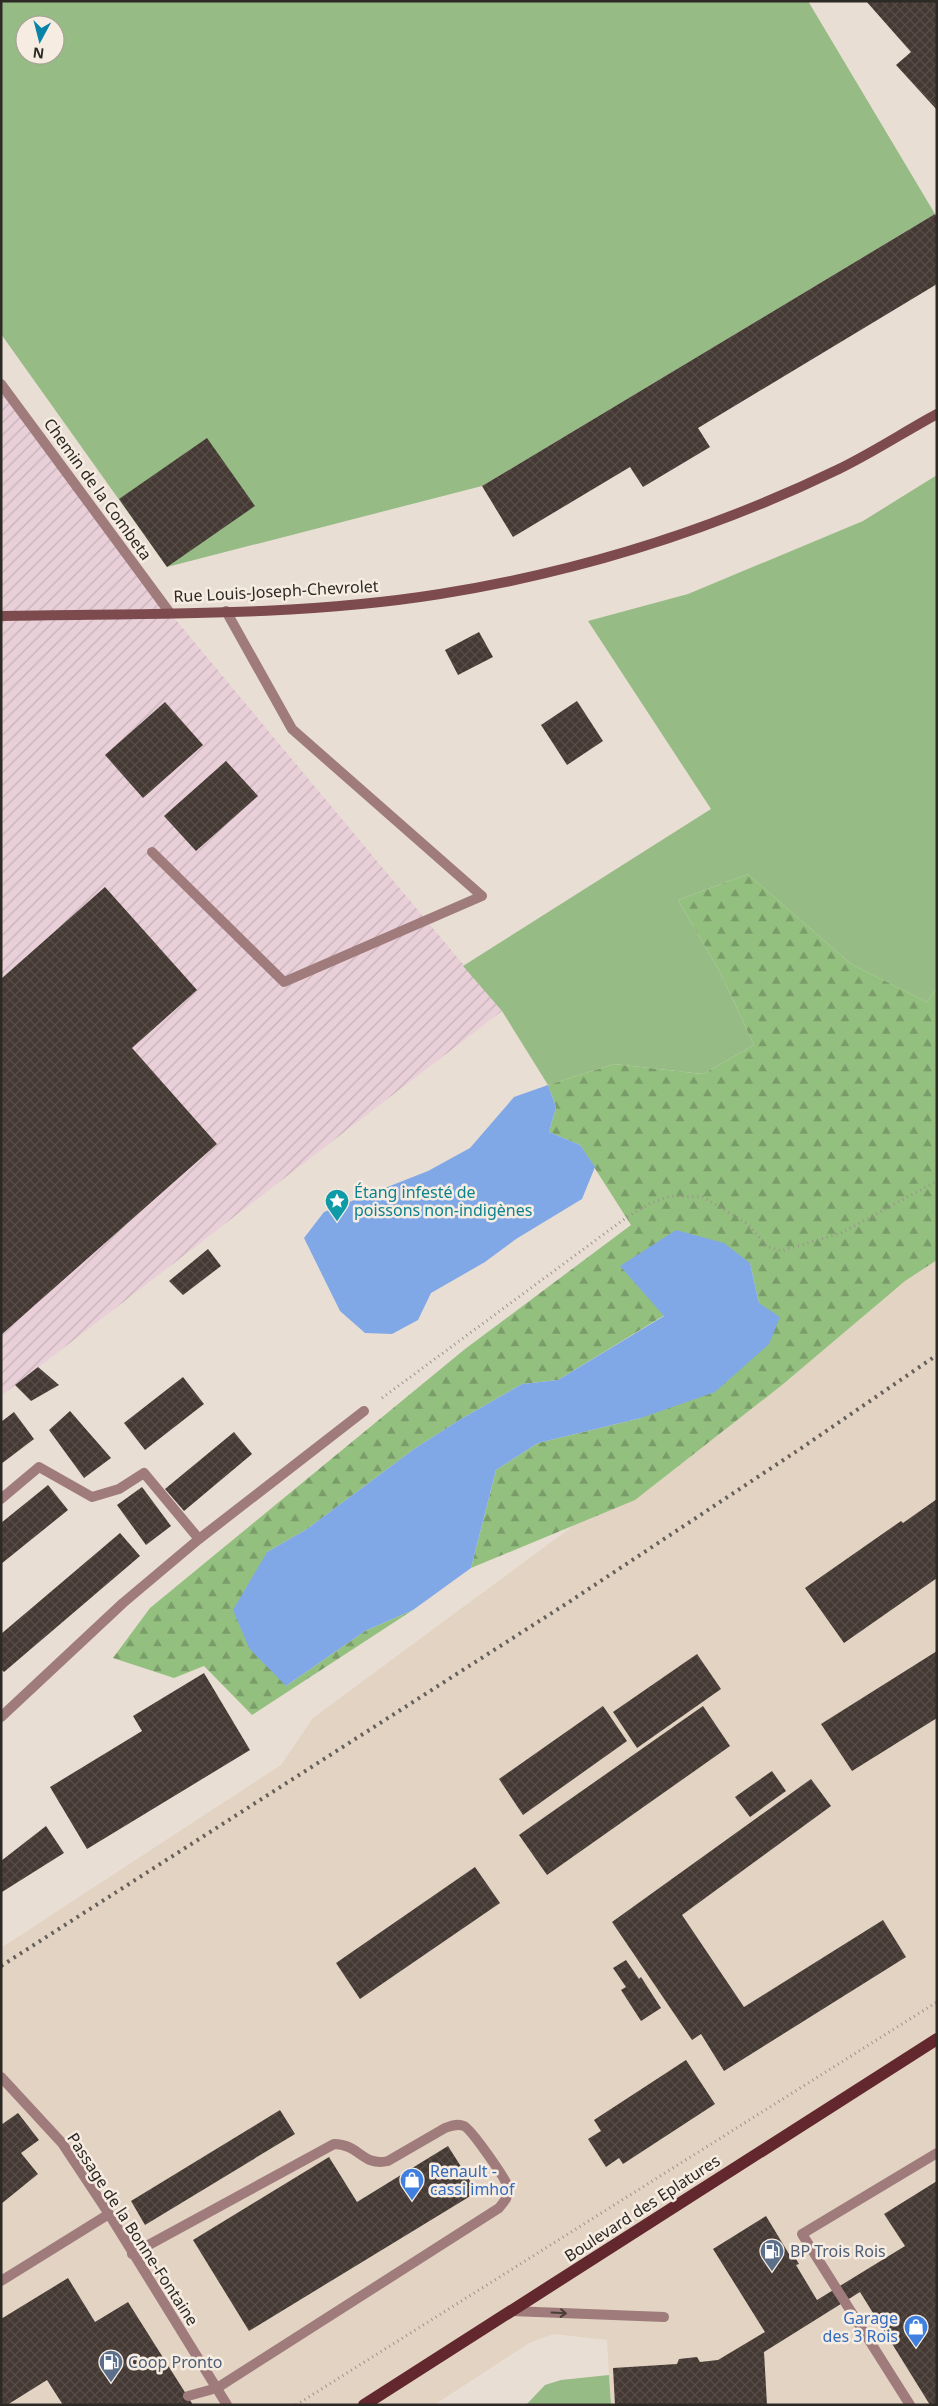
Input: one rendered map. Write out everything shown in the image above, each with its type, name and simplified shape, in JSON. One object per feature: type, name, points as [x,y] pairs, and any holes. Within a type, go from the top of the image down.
[{"type":"main road","name":"Rue Louis-Joseph-Chevrolet","points":[[1,616],[226,611],[328,606],[439,594],[527,577],[605,558],[689,532],[770,501],[841,468],[937,414]]},
{"type":"main road","name":"Boulevard des Eplatures","points":[[364,2405],[937,2038]]},
{"type":"street","name":"Chemin de la Combeta","points":[[1,384],[170,612]]},
{"type":"street","points":[[152,852],[284,982],[482,896],[292,729],[226,611]]},
{"type":"street","points":[[1,1717],[123,1603],[199,1539],[364,1412]]},
{"type":"street","points":[[1,1499],[39,1467],[92,1497],[118,1489],[144,1473],[199,1539]]},
{"type":"street","name":"Passage de la Bonne-Fontaine","points":[[1,2077],[62,2144],[109,2214],[227,2405]]},
{"type":"street","points":[[132,2254],[334,2144],[344,2144],[356,2150],[369,2161],[380,2162],[388,2160],[445,2128],[455,2124],[465,2126],[474,2134],[508,2187],[507,2198],[499,2208],[217,2388],[188,2396]]},
{"type":"street","points":[[910,2405],[802,2234],[937,2153]]},
{"type":"street","points":[[1,2281],[109,2214]]},
{"type":"street","points":[[511,2311],[664,2317]]},
{"type":"path","points":[[364,1412],[627,1217],[650,1204],[670,1196],[703,1197],[748,1224],[766,1246],[781,1251],[841,1233],[937,1181]]},
{"type":"path","points":[[296,2405],[937,2002]]},
{"type":"shaded area","points":[[1,384],[170,613],[502,1011],[1,1396]]},
{"type":"shaded area","points":[[937,1260],[937,2405],[611,2405],[607,2340],[554,2334],[529,2343],[434,2405],[1,2405],[1,1948],[281,1765],[313,1718],[905,1281]]},
{"type":"green space","points":[[1,1],[808,1],[935,214],[482,486],[167,567],[1,334]]},
{"type":"green space","points":[[937,475],[937,988],[927,1002],[851,964],[748,874],[678,900],[720,972],[754,1045],[703,1074],[614,1064],[548,1085],[502,1011],[463,966],[711,809],[588,621],[688,594],[863,521]]},
{"type":"green space","points":[[748,874],[851,964],[927,1002],[937,988],[937,1260],[905,1281],[782,1385],[635,1500],[471,1568],[496,1470],[538,1443],[641,1418],[759,1303],[750,1263],[558,1380],[522,1384],[414,1449],[307,1529],[267,1552],[286,1686],[365,1631],[413,1610],[252,1715],[204,1666],[174,1678],[113,1658],[150,1608],[465,1349],[631,1225],[580,1145],[549,1132],[556,1107],[548,1085],[614,1064],[703,1074],[754,1045],[720,972],[678,900]]},
{"type":"green space","points":[[609,2375],[611,2405],[526,2405],[545,2385],[561,2380]]},
{"type":"water","points":[[548,1085],[556,1107],[549,1132],[580,1145],[595,1167],[582,1199],[516,1239],[485,1262],[431,1293],[418,1320],[392,1334],[365,1333],[340,1311],[304,1238],[324,1212],[428,1171],[470,1148],[514,1097]]},
{"type":"water","points":[[676,1230],[724,1243],[750,1263],[759,1303],[780,1317],[769,1344],[715,1392],[641,1418],[538,1443],[496,1470],[471,1568],[413,1610],[365,1631],[286,1686],[249,1648],[233,1610],[267,1552],[307,1529],[414,1449],[461,1419],[522,1384],[558,1380],[664,1316],[620,1266]]},
{"type":"building","points":[[866,1],[937,1],[937,110],[896,65],[911,52]]},
{"type":"building","points":[[935,214],[937,217],[937,284],[698,428],[710,447],[643,487],[630,467],[513,537],[482,486]]},
{"type":"building","points":[[207,438],[255,506],[167,567],[119,499]]},
{"type":"building","points":[[479,632],[493,657],[458,675],[445,650]]},
{"type":"building","points":[[577,701],[603,741],[567,765],[541,725]]},
{"type":"building","points":[[165,702],[203,745],[143,798],[105,755]]},
{"type":"building","points":[[226,761],[258,796],[196,851],[164,816]]},
{"type":"building","points":[[105,887],[197,990],[132,1048],[217,1144],[1,1335],[1,979]]},
{"type":"building","points":[[208,1249],[221,1266],[183,1295],[169,1281]]},
{"type":"building","points":[[38,1367],[59,1385],[31,1401],[15,1385]]},
{"type":"building","points":[[183,1377],[204,1404],[145,1450],[124,1423]]},
{"type":"building","points":[[70,1411],[111,1458],[84,1478],[49,1430]]},
{"type":"building","points":[[14,1412],[34,1439],[1,1464],[1,1422]]},
{"type":"building","points":[[234,1432],[252,1454],[184,1511],[165,1489]]},
{"type":"building","points":[[48,1485],[68,1510],[1,1564],[1,1523]]},
{"type":"building","points":[[142,1487],[171,1526],[146,1545],[117,1505]]},
{"type":"building","points":[[937,1499],[937,1578],[844,1643],[805,1588],[901,1521],[903,1523]]},
{"type":"building","points":[[120,1533],[140,1556],[4,1672],[1,1669],[1,1634]]},
{"type":"building","points":[[937,1651],[937,1718],[852,1771],[821,1724]]},
{"type":"building","points":[[697,1654],[721,1689],[637,1748],[613,1712]]},
{"type":"building","points":[[204,1673],[250,1750],[87,1849],[50,1787],[142,1731],[133,1716]]},
{"type":"building","points":[[603,1706],[627,1741],[523,1815],[499,1779]]},
{"type":"building","points":[[703,1706],[730,1746],[547,1875],[519,1835]]},
{"type":"building","points":[[772,1771],[786,1791],[750,1817],[735,1797]]},
{"type":"building","points":[[811,1779],[831,1806],[682,1915],[744,2007],[883,1920],[906,1957],[724,2071],[701,2034],[692,2040],[612,1922]]},
{"type":"building","points":[[46,1826],[64,1853],[2,1892],[1,1861]]},
{"type":"building","points":[[475,1867],[500,1903],[360,1999],[336,1963]]},
{"type":"building","points":[[626,1960],[639,1979],[641,1977],[661,2008],[641,2021],[621,1990],[626,1987],[613,1968]]},
{"type":"building","points":[[686,2060],[715,2104],[623,2164],[619,2158],[606,2167],[588,2139],[601,2131],[594,2120]]},
{"type":"building","points":[[280,2110],[295,2134],[145,2225],[131,2201]]},
{"type":"building","points":[[18,2113],[39,2140],[21,2153],[38,2174],[1,2204],[1,2125]]},
{"type":"building","points":[[448,2146],[477,2192],[249,2331],[193,2240],[329,2157],[357,2202]]},
{"type":"building","points":[[937,2181],[937,2405],[930,2405],[860,2292],[764,2352],[767,2405],[615,2405],[613,2368],[677,2364],[679,2359],[697,2357],[700,2362],[718,2360],[765,2332],[713,2249],[766,2216],[789,2254],[792,2252],[799,2264],[796,2265],[817,2300],[905,2246],[884,2214]]},
{"type":"building","points":[[68,2278],[95,2322],[128,2302],[193,2405],[63,2405],[47,2380],[7,2405],[1,2405],[1,2319]]},
{"type":"railway","points":[[1,1966],[569,1602],[803,1447],[937,1355]]},
{"type":"place","name":"Étang infesté de poissons non-indigènes","points":[[337,1222]]},
{"type":"place","name":"Renault - cassi imhof","points":[[412,2201]]},
{"type":"place","name":"BP Trois Rois","points":[[772,2272]]},
{"type":"place","name":"Garage des 3 Rois","points":[[916,2348]]},
{"type":"place","name":"Coop Pronto","points":[[111,2383]]}]
